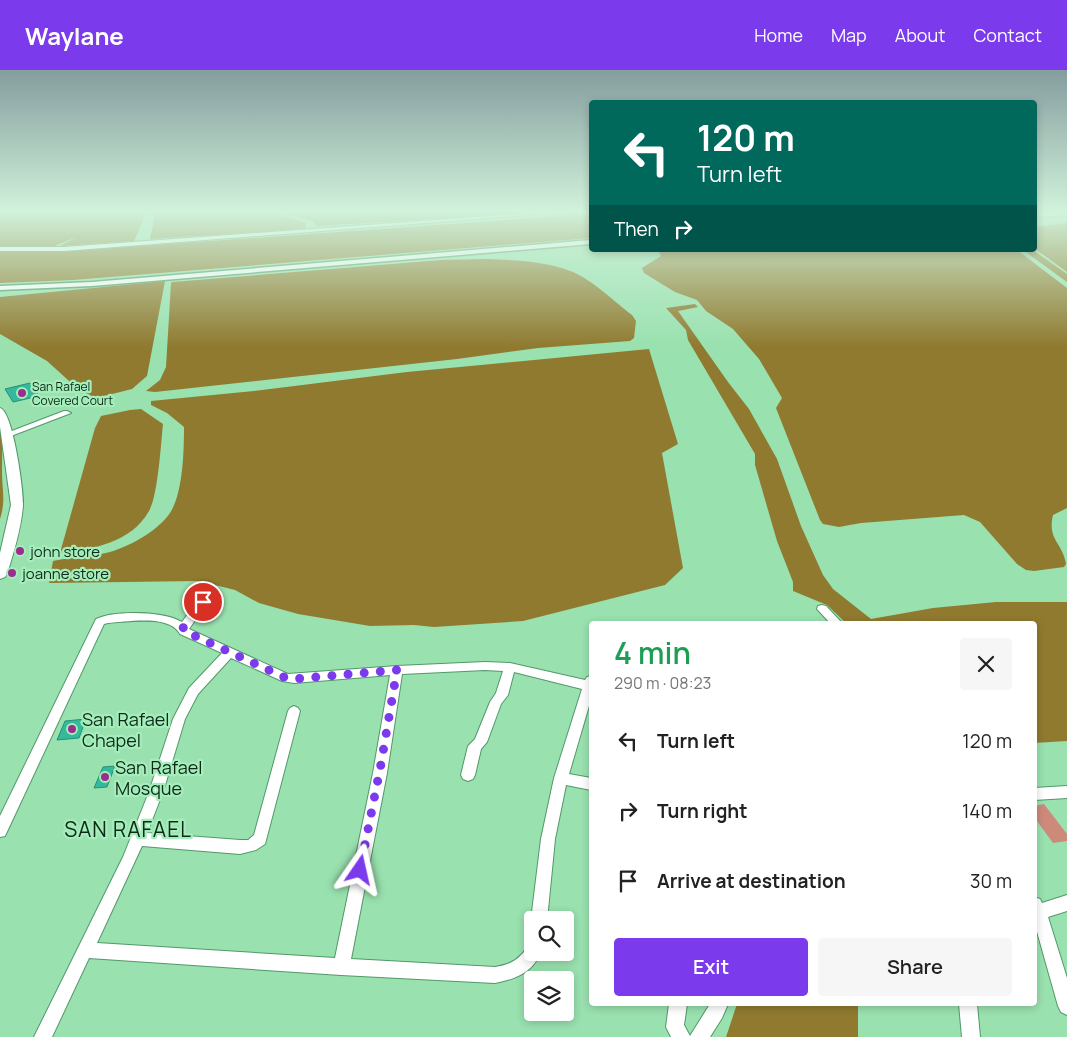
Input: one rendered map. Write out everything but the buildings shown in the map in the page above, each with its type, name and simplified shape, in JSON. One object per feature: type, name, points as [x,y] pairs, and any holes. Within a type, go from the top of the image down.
[{"type":"main road","points":[[0,411],[8,434],[17,505],[8,549],[0,574]]},
{"type":"street","points":[[0,288],[92,284],[423,256]]},
{"type":"street","points":[[8,434],[67,413]]},
{"type":"street","points":[[183,628],[203,602]]},
{"type":"street","points":[[822,609],[835,621]]},
{"type":"street","points":[[0,831],[3,816],[100,622],[106,619],[158,618],[172,620],[183,628],[184,631],[286,678],[294,679],[397,670],[476,666],[510,667],[589,683]]},
{"type":"street","points":[[43,1037],[137,839],[156,792],[179,719],[193,691],[230,652]]},
{"type":"street","points":[[468,775],[475,746],[480,742],[496,702],[502,695],[510,667]]},
{"type":"street","points":[[341,967],[381,764],[397,670]]},
{"type":"street","points":[[540,911],[548,839],[561,778],[589,686]]},
{"type":"street","points":[[137,839],[240,847],[250,847],[256,843],[260,839],[294,711]]},
{"type":"street","points":[[561,778],[589,784]]},
{"type":"street","points":[[1037,794],[1067,792]]},
{"type":"street","points":[[1037,908],[1067,903]]},
{"type":"street","points":[[1037,911],[1067,1006]]},
{"type":"street","points":[[85,950],[495,975],[515,971],[528,961]]},
{"type":"street","points":[[678,1006],[675,1027],[682,1037]]},
{"type":"street","points":[[699,1037],[718,1006]]},
{"type":"street","points":[[968,1006],[971,1037]]},
{"type":"shaded area","points":[[0,256],[367,256],[73,280],[0,283]]},
{"type":"shaded area","points":[[661,256],[1025,256],[1067,288],[1067,508],[1053,515],[1052,523],[1054,536],[1066,564],[1064,567],[1034,571],[1026,570],[1017,564],[980,522],[964,515],[861,523],[839,527],[823,524],[776,408],[782,398],[759,359],[733,329],[706,311],[697,300],[675,292],[644,273],[642,268]]},
{"type":"shaded area","points":[[1045,256],[1067,256],[1067,272]]},
{"type":"shaded area","points":[[441,260],[517,260],[546,264],[565,269],[583,277],[632,315],[636,321],[634,338],[630,341],[538,348],[457,359],[155,392],[146,391],[160,380],[166,367],[172,282]]},
{"type":"shaded area","points":[[165,281],[147,376],[132,389],[96,398],[78,389],[47,361],[0,334],[0,297]]},
{"type":"shaded area","points":[[695,304],[698,307],[678,311],[749,409],[777,459],[801,526],[823,575],[833,589],[871,619],[933,608],[996,602],[1067,602],[1067,741],[1037,743],[1037,621],[844,621],[827,605],[793,591],[793,582],[777,541],[755,465],[755,454],[688,340],[686,330],[666,308]]},
{"type":"shaded area","points":[[649,349],[678,444],[662,453],[683,568],[665,585],[523,621],[434,627],[414,625],[370,626],[298,614],[259,603],[235,590],[199,581],[49,583],[53,561],[114,551],[150,533],[170,513],[178,495],[180,484],[184,427],[167,413],[151,405],[151,401],[254,391],[407,372]]},
{"type":"shaded area","points":[[141,409],[163,424],[157,482],[149,511],[132,531],[122,537],[98,546],[60,553],[95,428],[101,416]]},
{"type":"shaded area","points":[[0,427],[3,501],[0,519]]},
{"type":"shaded area","points":[[1044,804],[1067,834],[1067,841],[1053,843],[1037,821],[1037,805]]},
{"type":"shaded area","points":[[736,1006],[858,1006],[858,1037],[726,1037]]},
{"type":"waterway","points":[[1035,256],[1067,279]]},
{"type":"place","name":"San Rafael Covered Court","points":[[22,393]]},
{"type":"place","name":"john store","points":[[20,551]]},
{"type":"place","name":"joanne store","points":[[12,573]]},
{"type":"place","name":"San Rafael Chapel","points":[[72,729]]},
{"type":"place","name":"San Rafael Mosque","points":[[105,777]]},
{"type":"district","name":"SAN RAFAEL","points":[[128,829]]},
{"type":"route","points":[[203,602],[186,623],[183,628],[184,631],[286,678],[294,679],[397,670],[360,870]]}]
